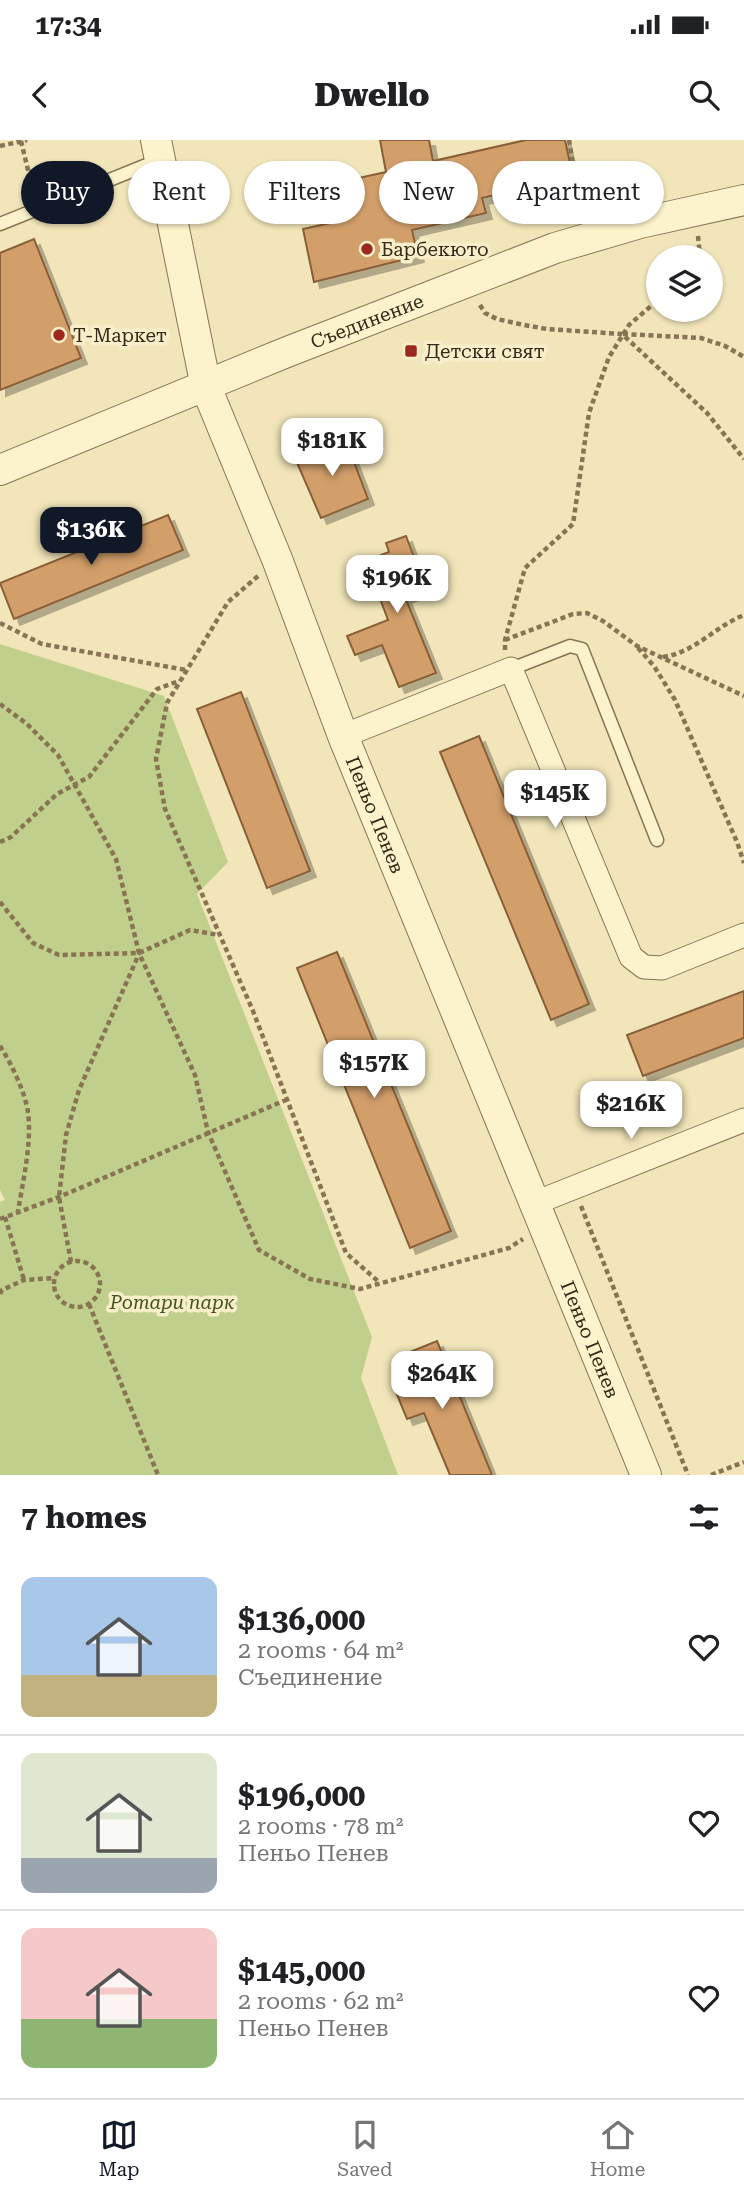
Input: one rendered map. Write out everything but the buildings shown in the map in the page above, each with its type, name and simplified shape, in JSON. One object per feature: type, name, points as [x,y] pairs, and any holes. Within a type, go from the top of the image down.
[{"type":"street","name":"Пеньо Пенев","points":[[158,150],[206,387],[277,559],[343,736],[646,1475]]},
{"type":"street","name":"Съединение","points":[[0,470],[287,352],[555,248],[640,223],[744,201]]},
{"type":"street","points":[[343,736],[511,669],[631,957],[644,967],[662,968],[744,935]]},
{"type":"street","points":[[540,1215],[573,1187],[744,1120]]},
{"type":"lane","points":[[114,172],[158,150]]},
{"type":"lane","points":[[0,224],[21,216]]},
{"type":"lane","points":[[511,669],[570,646],[579,647],[584,652],[657,840]]},
{"type":"path","points":[[569,140],[585,239]]},
{"type":"path","points":[[0,146],[24,141],[28,161]]},
{"type":"path","points":[[467,281],[485,313],[497,319],[547,329],[701,338],[725,346],[744,357]]},
{"type":"path","points":[[511,669],[505,654],[505,640],[525,568],[573,524],[589,413],[609,357],[629,325],[646,310]]},
{"type":"path","points":[[622,334],[707,413],[744,459]]},
{"type":"path","points":[[277,559],[228,602],[186,670],[167,703],[156,758],[165,808],[254,1011],[346,1252],[380,1283]]},
{"type":"path","points":[[505,640],[573,614],[587,613],[603,621],[637,646],[654,666],[675,699],[744,863]]},
{"type":"path","points":[[663,657],[675,655],[696,645],[709,638],[726,622],[744,615]]},
{"type":"path","points":[[1,624],[42,644],[186,670]]},
{"type":"path","points":[[637,646],[744,696]]},
{"type":"path","points":[[0,842],[11,837],[57,794],[89,776],[157,689],[180,681]]},
{"type":"path","points":[[0,704],[27,724],[58,755],[116,859],[139,953],[195,1075],[208,1132],[259,1250],[310,1279],[360,1289],[509,1248],[540,1215]]},
{"type":"path","points":[[0,902],[33,943],[59,956],[139,953],[190,930],[220,935]]},
{"type":"path","points":[[71,1262],[59,1197],[66,1135],[79,1090],[139,953]]},
{"type":"path","points":[[0,1046],[10,1063],[28,1111],[26,1158],[18,1212]]},
{"type":"path","points":[[24,1280],[2,1218],[59,1197],[288,1099]]},
{"type":"path","points":[[573,1187],[688,1475]]},
{"type":"path","points":[[71,1262],[85,1262],[97,1272],[100,1279],[98,1294],[89,1304],[73,1307],[60,1300],[55,1293],[54,1278],[64,1265],[71,1262]]},
{"type":"path","points":[[0,1294],[2,1290],[24,1280],[54,1278]]},
{"type":"path","points":[[89,1304],[158,1475]]},
{"type":"path","points":[[711,1475],[744,1462]]},
{"type":"green space","name":"Ротари парк","points":[[0,644],[164,696],[228,862],[197,894],[372,1337],[361,1378],[398,1475],[0,1475],[0,1202],[5,1200],[0,1190]]},
{"type":"place","name":"Барбекюто","points":[[367,249]]},
{"type":"place","name":"Т-Маркет","points":[[59,335]]},
{"type":"place","name":"Детски свят","points":[[411,351]]}]
